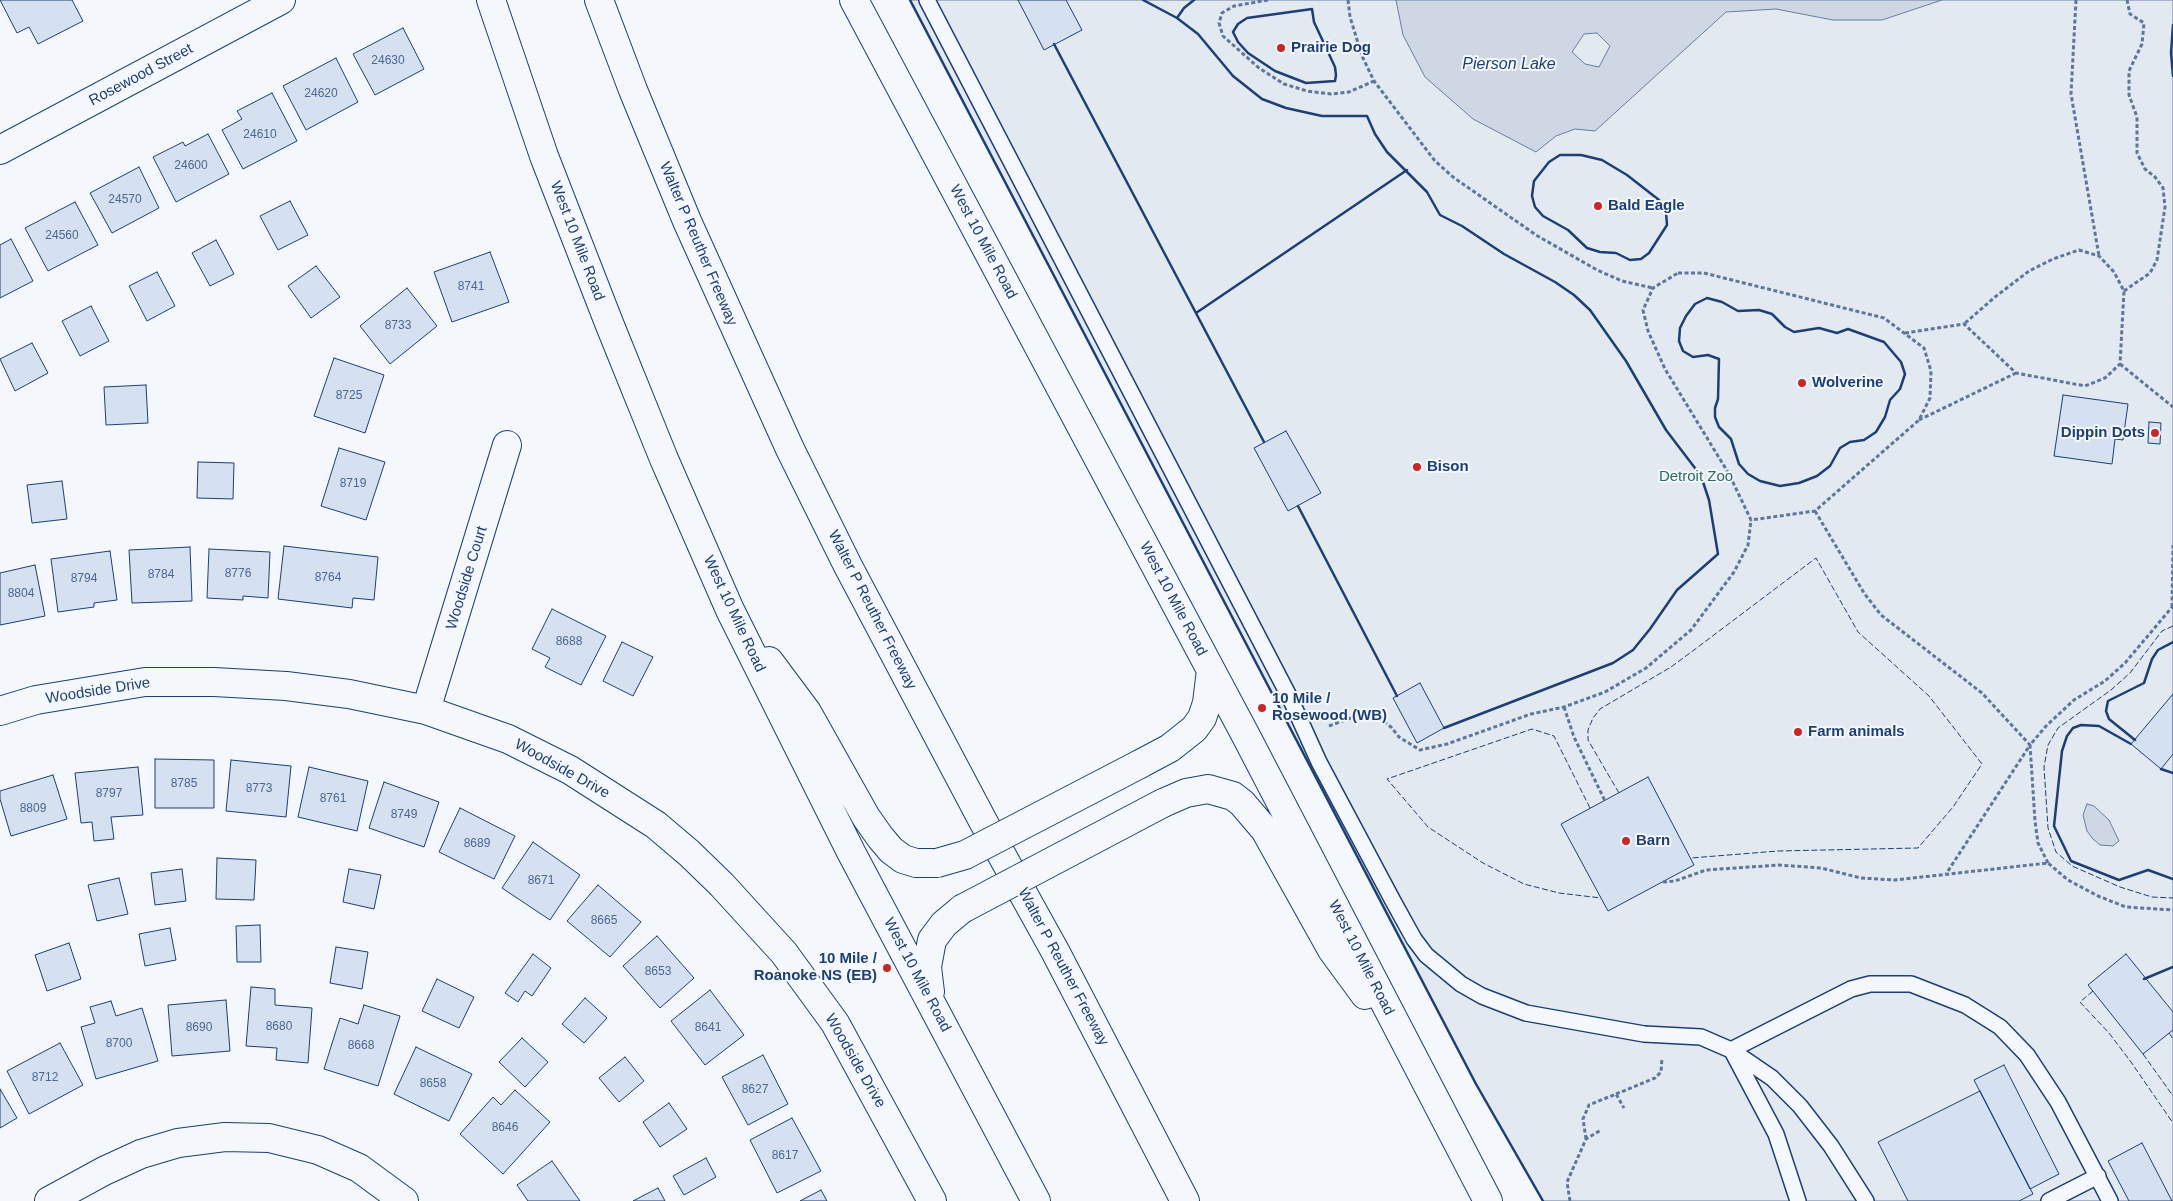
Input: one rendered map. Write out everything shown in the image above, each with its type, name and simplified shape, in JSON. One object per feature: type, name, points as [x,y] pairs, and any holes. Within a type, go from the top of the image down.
[{"type":"main road","name":"Rosewood Street","points":[[0,150],[281,0]]},
{"type":"main road","name":"West 10 Mile Road","points":[[491,0],[544,156],[609,323],[664,459],[730,610],[846,843],[1036,1201]]},
{"type":"main road","name":"Walter P Reuther Freeway","points":[[600,0],[633,90],[687,221],[790,449],[853,575],[984,823],[1056,950],[1185,1201]]},
{"type":"main road","name":"West 10 Mile Road","points":[[854,0],[1210,670],[1488,1201]]},
{"type":"main road","name":"Woodside Court","points":[[426,710],[508,445]]},
{"type":"main road","points":[[730,610],[807,712],[866,817],[880,837],[891,850],[903,859],[916,863],[937,863],[965,855],[1170,748],[1194,729],[1202,718],[1207,703],[1210,670]]},
{"type":"main road","name":"Woodside Drive","points":[[0,711],[36,700],[144,682],[204,682],[286,686],[331,692],[426,710],[508,739],[581,776],[656,825],[696,860],[746,910],[784,953],[835,1023],[932,1201]]},
{"type":"main road","points":[[933,1005],[927,967],[932,940],[944,924],[962,909],[1163,803],[1186,793],[1208,789],[1233,796],[1242,803],[1265,830],[1332,950],[1415,1062]]},
{"type":"main road","points":[[49,1201],[104,1171],[141,1154],[178,1143],[225,1137],[269,1138],[318,1150],[359,1168],[404,1201]]},
{"type":"lane","points":[[926,0],[1290,698],[1319,762],[1393,902],[1414,938],[1426,954],[1444,971],[1482,996],[1526,1012],[1608,1029],[1701,1037],[1732,1050],[1772,1078],[1800,1106],[1837,1153],[1866,1201]]},
{"type":"lane","points":[[1732,1050],[1851,989],[1870,984],[1911,984],[1965,1005],[2000,1027],[2027,1055],[2049,1087],[2110,1201]]},
{"type":"lane","points":[[1732,1050],[1776,1134],[1798,1201]]},
{"type":"lane","points":[[2049,1201],[2098,1176]]},
{"type":"path","points":[[1268,0],[1234,6],[1222,13],[1219,23],[1223,36],[1260,68],[1284,84],[1306,91],[1331,94],[1349,92],[1374,80]]},
{"type":"path","points":[[1348,0],[1350,17],[1362,56],[1374,80],[1429,154],[1453,177],[1536,235],[1597,270],[1622,281],[1653,288]]},
{"type":"path","points":[[2076,0],[2071,94],[2099,256]]},
{"type":"path","points":[[2124,291],[2150,273],[2157,260],[2165,207],[2163,188],[2156,177],[2145,169],[2137,153],[2137,117],[2129,95],[2129,71],[2142,44],[2144,23],[2130,14],[2127,0]]},
{"type":"path","points":[[1904,333],[1964,324],[2029,271],[2053,259],[2079,250],[2099,256],[2114,272],[2124,291],[2120,364],[2105,378],[2085,386],[2016,373],[1964,324]]},
{"type":"path","points":[[1307,736],[1349,717],[1368,714],[1385,721],[1399,737],[1420,750],[1448,744],[1531,714],[1589,699],[1621,683],[1652,662],[1691,630],[1734,572],[1748,545],[1751,520],[1729,474],[1665,370],[1648,331],[1643,310],[1653,288],[1678,273],[1704,273],[1884,318],[1924,348],[1931,371],[1930,398],[1919,420]]},
{"type":"path","points":[[2120,364],[2173,407]]},
{"type":"path","points":[[1751,520],[1815,510],[1919,420],[2016,373]]},
{"type":"path","points":[[1815,510],[1864,593],[1881,615],[1982,693],[2030,745],[2038,843],[2048,863],[2068,880],[2098,896],[2126,907],[2173,910]]},
{"type":"path","points":[[1946,874],[2030,745],[2046,726],[2074,700],[2105,681],[2125,663],[2173,606],[2173,545]]},
{"type":"path","points":[[1564,707],[1574,737],[1605,800]]},
{"type":"path","points":[[1663,882],[1674,881],[1706,870],[1779,865],[1821,868],[1861,878],[1895,880],[2048,863]]},
{"type":"path","points":[[1570,1201],[1567,1182],[1586,1139],[1583,1119],[1589,1105],[1655,1078],[1661,1072],[1663,1034]]},
{"type":"path","points":[[1616,1094],[1624,1108]]},
{"type":"path","points":[[1586,1139],[1601,1130]]},
{"type":"green space","name":"Detroit Zoo","points":[[910,0],[2173,0],[2173,1201],[1543,1201],[1476,1084]]},
{"type":"water","name":"Pierson Lake","points":[[1396,0],[1942,0],[1882,20],[1833,20],[1776,9],[1726,12],[1595,131],[1575,129],[1556,136],[1536,152],[1473,119],[1425,77],[1403,35]],"holes":[[[1597,33],[1610,46],[1599,67],[1585,64],[1572,52],[1584,34]]]},
{"type":"water","points":[[2087,804],[2094,806],[2109,820],[2119,841],[2113,846],[2100,845],[2087,831],[2083,815]]},
{"type":"building","points":[[0,0],[72,0],[83,21],[38,44],[29,27],[17,33]]},
{"type":"building","points":[[1018,0],[1066,0],[1082,30],[1044,50]]},
{"type":"building","points":[[403,28],[424,69],[375,95],[353,54]]},
{"type":"building","points":[[336,58],[358,102],[306,130],[283,86]]},
{"type":"building","points":[[272,93],[297,141],[243,169],[222,130],[242,119],[237,111]]},
{"type":"building","points":[[208,134],[229,174],[176,202],[153,157],[183,142],[185,146]]},
{"type":"building","points":[[139,167],[159,208],[112,233],[90,193]]},
{"type":"building","points":[[290,201],[308,235],[278,250],[260,216]]},
{"type":"building","points":[[75,202],[98,245],[48,271],[25,228]]},
{"type":"building","points":[[11,239],[33,281],[0,298],[0,245]]},
{"type":"building","points":[[216,240],[234,274],[210,286],[192,253]]},
{"type":"building","points":[[490,252],[509,302],[452,322],[434,272]]},
{"type":"building","points":[[316,266],[340,297],[311,318],[288,286]]},
{"type":"building","points":[[157,272],[175,306],[147,321],[129,286]]},
{"type":"building","points":[[407,288],[437,326],[390,364],[360,326]]},
{"type":"building","points":[[91,306],[109,341],[80,356],[62,321]]},
{"type":"building","points":[[32,343],[48,373],[15,391],[0,359]]},
{"type":"building","points":[[334,358],[384,375],[365,433],[314,416]]},
{"type":"building","points":[[146,385],[148,423],[106,425],[104,387]]},
{"type":"building","points":[[2063,395],[2128,404],[2123,440],[2115,439],[2112,464],[2054,456]]},
{"type":"building","name":"Dippin Dots","points":[[2149,422],[2161,423],[2160,444],[2148,443]]},
{"type":"building","points":[[1286,431],[1321,493],[1288,511],[1254,448]]},
{"type":"building","points":[[339,448],[385,462],[366,520],[321,506]]},
{"type":"building","points":[[198,462],[234,463],[233,499],[197,498]]},
{"type":"building","points":[[62,481],[67,519],[32,523],[27,485]]},
{"type":"building","points":[[284,546],[378,557],[374,600],[353,598],[352,608],[278,599]]},
{"type":"building","points":[[190,547],[192,601],[132,603],[129,550]]},
{"type":"building","points":[[209,549],[270,552],[268,598],[243,596],[243,600],[207,598]]},
{"type":"building","points":[[110,551],[117,600],[94,603],[94,607],[58,612],[51,559]]},
{"type":"building","points":[[35,565],[45,616],[0,625],[0,573]]},
{"type":"building","points":[[552,609],[606,636],[581,685],[545,667],[550,658],[532,649]]},
{"type":"building","points":[[622,642],[653,657],[633,696],[603,681]]},
{"type":"building","points":[[1420,683],[1444,728],[1417,743],[1393,698]]},
{"type":"building","points":[[2173,694],[2173,754],[2161,769],[2131,744]]},
{"type":"building","points":[[155,759],[214,760],[214,808],[155,808]]},
{"type":"building","points":[[231,760],[291,766],[286,817],[226,811]]},
{"type":"building","points":[[138,767],[143,815],[111,817],[114,839],[94,841],[92,822],[81,823],[75,773]]},
{"type":"building","points":[[309,767],[368,781],[357,831],[298,817]]},
{"type":"building","points":[[53,775],[67,819],[11,836],[0,799],[0,791]]},
{"type":"building","name":"Barn","points":[[1648,777],[1694,865],[1608,911],[1561,824]]},
{"type":"building","points":[[384,782],[439,802],[424,847],[369,828]]},
{"type":"building","points":[[460,808],[515,836],[494,879],[439,852]]},
{"type":"building","points":[[533,842],[580,875],[550,920],[502,888]]},
{"type":"building","points":[[217,858],[256,860],[254,900],[216,899]]},
{"type":"building","points":[[182,869],[186,901],[155,905],[151,873]]},
{"type":"building","points":[[349,869],[381,875],[374,909],[343,902]]},
{"type":"building","points":[[119,878],[128,914],[97,921],[88,885]]},
{"type":"building","points":[[598,885],[641,922],[610,957],[567,921]]},
{"type":"building","points":[[260,925],[261,962],[237,962],[236,926]]},
{"type":"building","points":[[170,928],[176,960],[145,966],[139,934]]},
{"type":"building","points":[[657,936],[694,978],[660,1008],[623,966]]},
{"type":"building","points":[[69,943],[81,979],[47,991],[35,955]]},
{"type":"building","points":[[336,947],[368,952],[362,989],[330,983]]},
{"type":"building","points":[[533,954],[551,968],[532,996],[525,991],[518,1002],[505,993]]},
{"type":"building","points":[[2126,954],[2173,1012],[2173,1030],[2143,1054],[2088,985]]},
{"type":"building","points":[[437,979],[474,997],[459,1028],[422,1011]]},
{"type":"building","points":[[251,987],[275,989],[275,1005],[312,1008],[308,1063],[276,1060],[277,1048],[246,1046]]},
{"type":"building","points":[[710,990],[744,1035],[705,1065],[671,1021]]},
{"type":"building","points":[[585,998],[607,1018],[584,1043],[562,1024]]},
{"type":"building","points":[[226,1000],[230,1051],[172,1056],[168,1005]]},
{"type":"building","points":[[111,1001],[116,1016],[142,1008],[158,1061],[96,1079],[81,1027],[95,1023],[90,1007]]},
{"type":"building","points":[[364,1005],[400,1016],[378,1086],[324,1069],[340,1018],[358,1024]]},
{"type":"building","points":[[522,1038],[548,1062],[525,1087],[499,1062]]},
{"type":"building","points":[[60,1043],[83,1085],[29,1114],[7,1071]]},
{"type":"building","points":[[416,1047],[472,1074],[449,1121],[394,1094]]},
{"type":"building","points":[[763,1055],[788,1104],[748,1125],[722,1077]]},
{"type":"building","points":[[625,1057],[644,1081],[619,1102],[599,1078]]},
{"type":"building","points":[[2004,1065],[2059,1174],[2030,1189],[1974,1080]]},
{"type":"building","points":[[0,1089],[17,1118],[0,1128]]},
{"type":"building","points":[[515,1090],[550,1122],[503,1174],[460,1134],[493,1097],[501,1105]]},
{"type":"building","points":[[1980,1091],[2033,1194],[2019,1201],[1908,1201],[1878,1142]]},
{"type":"building","points":[[669,1103],[687,1129],[660,1147],[643,1122]]},
{"type":"building","points":[[792,1118],[821,1171],[777,1193],[750,1140]]},
{"type":"building","points":[[2142,1143],[2172,1201],[2129,1201],[2108,1161]]},
{"type":"building","points":[[706,1158],[716,1177],[684,1195],[673,1176]]},
{"type":"building","points":[[552,1161],[580,1201],[528,1201],[517,1185]]},
{"type":"building","points":[[658,1188],[665,1201],[633,1201]]},
{"type":"building","points":[[821,1190],[827,1201],[800,1201]]},
{"type":"fence","points":[[1619,793],[1588,740],[1588,730],[1593,718],[1600,709],[1671,667],[1816,558],[1858,632],[1929,696],[1982,764],[1953,807],[1918,848],[1778,851],[1691,858]]},
{"type":"fence","points":[[2173,626],[2162,631],[2130,673],[2111,690],[2058,728],[2048,745],[2044,767],[2048,828],[2056,852],[2072,866],[2120,887],[2152,897],[2173,898]]},
{"type":"fence","points":[[1590,808],[1554,736],[1532,729],[1387,779],[1428,827],[1483,863],[1524,884],[1559,893],[1601,898]]},
{"type":"fence","points":[[2093,991],[2080,1002],[2109,1033],[2173,1123]]},
{"type":"fence","points":[[2169,1033],[2173,1039]]},
{"type":"fence","points":[[2143,1054],[2173,1096]]},
{"type":"wall","points":[[910,0],[1476,1084],[1543,1201]]},
{"type":"wall","points":[[1143,0],[1177,18],[1198,34],[1233,76],[1262,99],[1286,108],[1322,116],[1367,116],[1375,134],[1387,152],[1427,192],[1440,215],[1462,226],[1504,254],[1555,282],[1574,295],[1590,310],[1626,361],[1666,430],[1701,476],[1709,500],[1718,554],[1677,590],[1633,650],[1613,663],[1444,728]]},
{"type":"wall","points":[[1177,18],[1184,8],[1194,0]]},
{"type":"wall","points":[[1312,9],[1314,22],[1335,67],[1335,81],[1306,83],[1275,71],[1248,53],[1238,42],[1233,32],[1238,24],[1247,18],[1312,9]]},
{"type":"wall","points":[[2173,25],[2171,53],[2173,76]]},
{"type":"wall","points":[[1054,44],[1264,442]]},
{"type":"wall","points":[[1560,155],[1581,155],[1602,160],[1627,175],[1659,200],[1666,212],[1667,225],[1649,253],[1641,259],[1630,260],[1616,253],[1600,252],[1587,248],[1568,230],[1543,216],[1535,207],[1532,196],[1534,181],[1549,162],[1560,155]]},
{"type":"wall","points":[[1196,313],[1407,170]]},
{"type":"wall","points":[[1707,298],[1722,302],[1738,311],[1759,310],[1772,314],[1785,327],[1794,332],[1819,328],[1837,333],[1848,329],[1884,342],[1901,362],[1905,374],[1900,389],[1890,400],[1885,417],[1876,432],[1864,440],[1850,442],[1840,448],[1830,466],[1817,476],[1799,483],[1780,486],[1760,481],[1748,474],[1739,464],[1731,439],[1719,427],[1715,417],[1718,399],[1719,359],[1708,355],[1693,357],[1683,351],[1679,341],[1680,328],[1686,316],[1695,304],[1707,298]]},
{"type":"wall","points":[[1298,506],[1397,696]]},
{"type":"wall","points":[[2135,740],[2109,719],[2106,711],[2108,701],[2144,683],[2152,659],[2158,650],[2173,642]]},
{"type":"wall","points":[[2131,744],[2099,726],[2081,725],[2073,728],[2067,736],[2062,751],[2054,826],[2071,861],[2119,880],[2148,870],[2173,879]]},
{"type":"wall","points":[[2161,769],[2173,773]]},
{"type":"wall","points":[[2144,979],[2173,967]]},
{"type":"place","name":"Prairie Dog","points":[[1281,48]]},
{"type":"place","name":"Bald Eagle","points":[[1598,206]]},
{"type":"place","name":"Wolverine","points":[[1802,383]]},
{"type":"place","name":"Dippin Dots","points":[[2155,433]]},
{"type":"place","name":"Bison","points":[[1417,467]]},
{"type":"place","name":"10 Mile / Rosewood (WB)","points":[[1262,708]]},
{"type":"place","name":"Farm animals","points":[[1798,732]]},
{"type":"place","name":"Barn","points":[[1626,841]]},
{"type":"place","name":"10 Mile / Roanoke NS (EB)","points":[[887,968]]}]
